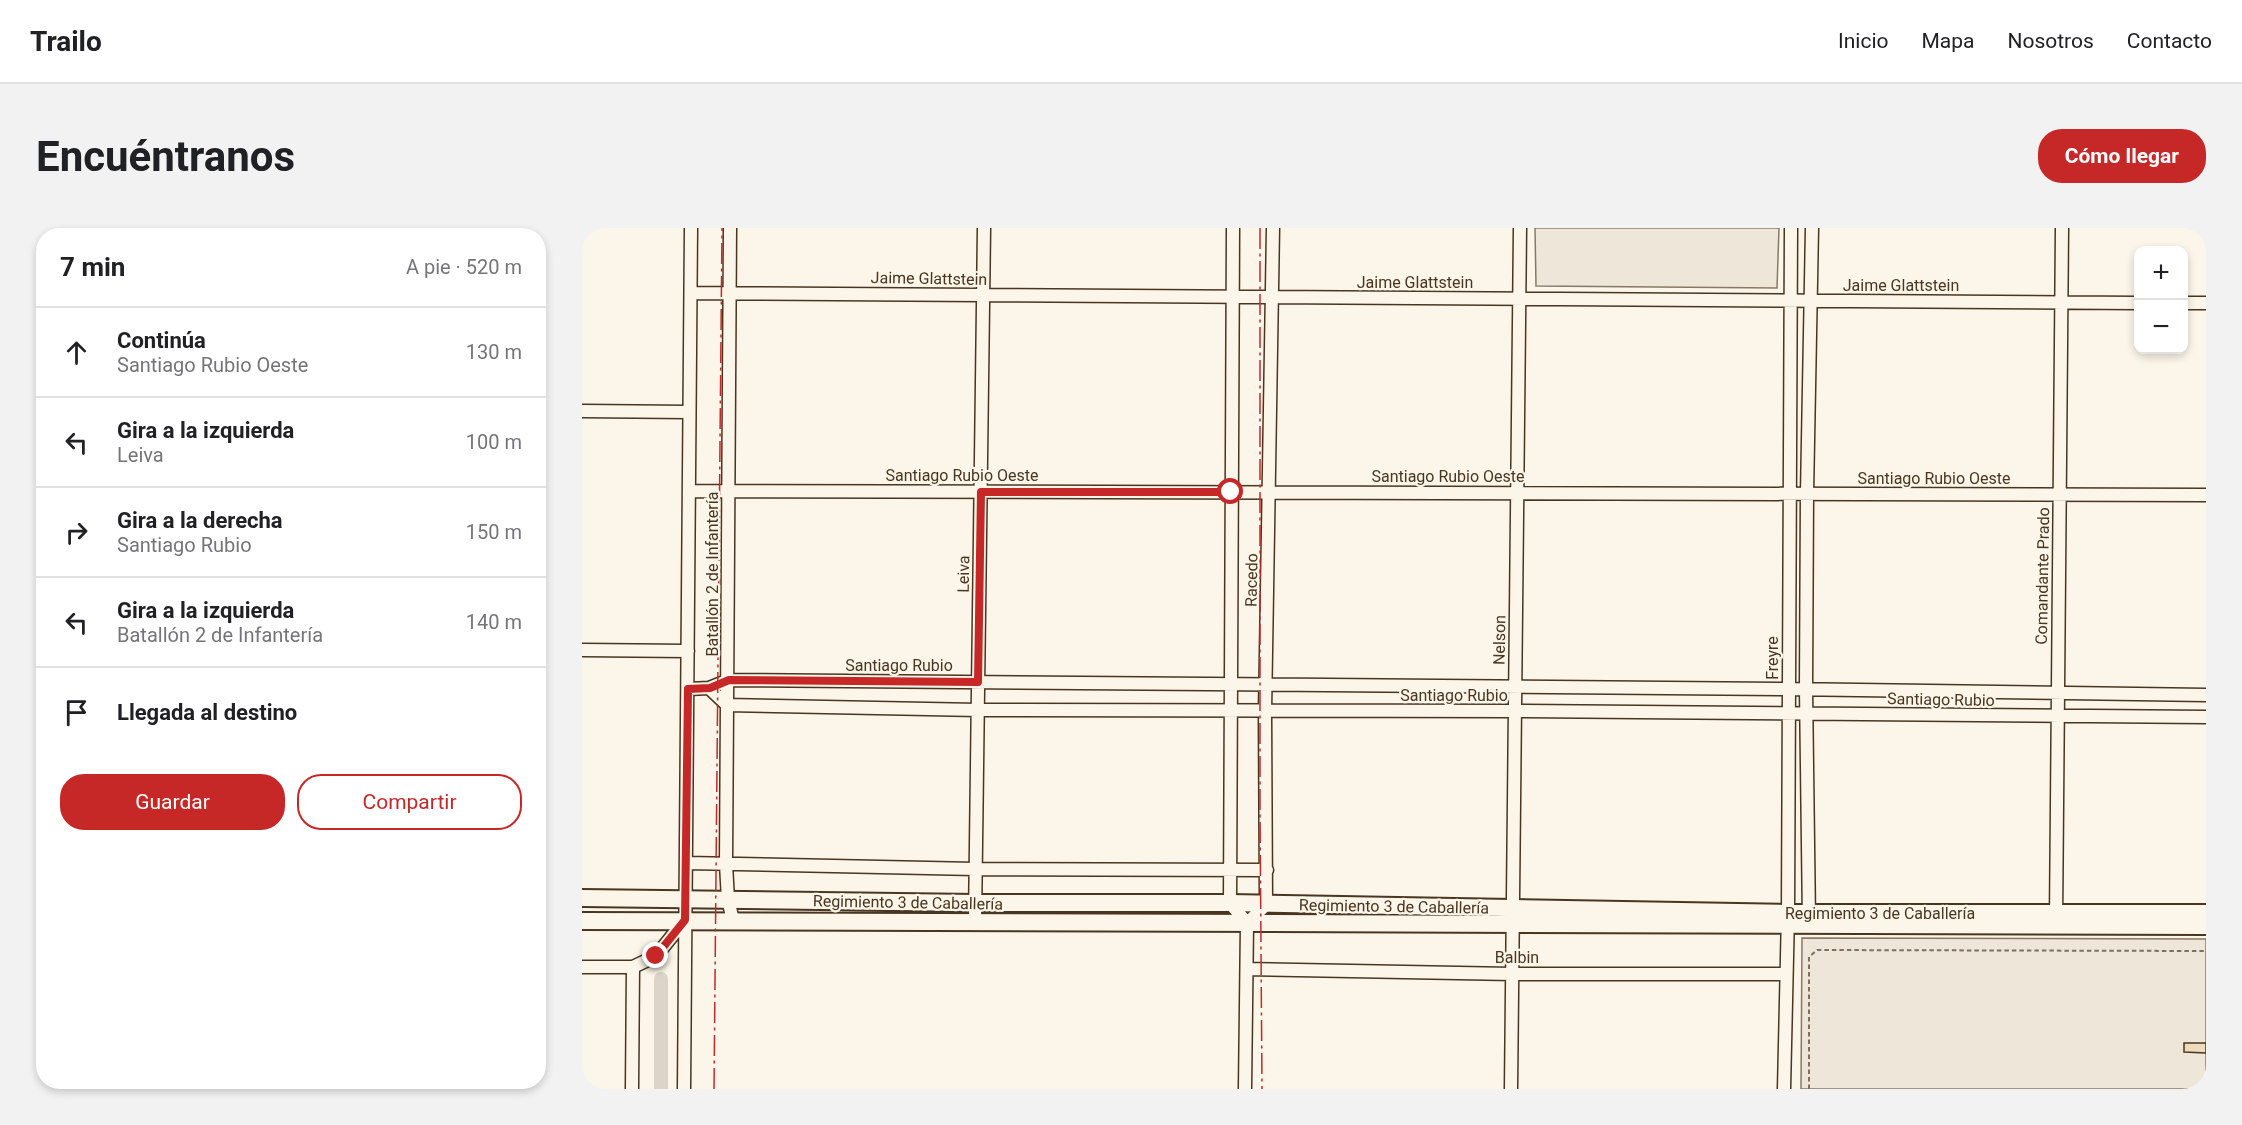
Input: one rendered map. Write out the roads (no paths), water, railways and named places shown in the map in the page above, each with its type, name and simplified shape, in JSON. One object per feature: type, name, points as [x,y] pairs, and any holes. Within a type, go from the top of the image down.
[{"type":"street","name":"Batallón 2 de Infantería","points":[[684,1089],[691,228]]},
{"type":"street","name":"Batallón 2 de Infantería","points":[[730,228],[729,680],[726,864],[728,900],[733,920]]},
{"type":"street","name":"Leiva","points":[[975,921],[984,228]]},
{"type":"street","name":"Racedo","points":[[1230,903],[1229,685],[1233,228]]},
{"type":"street","name":"Racedo","points":[[1266,905],[1265,712],[1273,228]]},
{"type":"street","name":"Nelson","points":[[1511,1089],[1520,228]]},
{"type":"street","name":"Freyre","points":[[1784,1089],[1791,228]]},
{"type":"street","name":"Freyre","points":[[1809,919],[1806,689],[1812,228]]},
{"type":"street","name":"Comandante Prado","points":[[2056,919],[2062,228]]},
{"type":"street","name":"Jaime Glattstein","points":[[691,293],[2134,303]]},
{"type":"street","points":[[2188,303],[2206,303]]},
{"type":"street","points":[[582,411],[689,412]]},
{"type":"street","name":"Santiago Rubio Oeste","points":[[689,491],[2206,495]]},
{"type":"street","points":[[582,650],[688,651]]},
{"type":"street","name":"Santiago Rubio","points":[[688,689],[710,688],[729,680],[1266,686],[1515,686],[2206,695]]},
{"type":"street","points":[[710,688],[727,705]]},
{"type":"street","name":"Santiago Rubio","points":[[727,705],[978,710],[1514,711],[2206,717]]},
{"type":"street","points":[[687,863],[975,869],[1267,870]]},
{"type":"street","name":"Regimiento 3 de Caballería","points":[[582,898],[1514,907],[1787,919]]},
{"type":"street","points":[[1230,903],[1246,923],[1245,1089]]},
{"type":"street","points":[[1246,923],[1266,905]]},
{"type":"street","name":"Regimiento 3 de Caballería","points":[[582,921],[1514,925],[1787,919],[2056,919],[2206,913]]},
{"type":"street","name":"Regimiento 3 de Caballería","points":[[2056,919],[2206,926]]},
{"type":"street","points":[[582,967],[633,967],[656,956],[685,920]]},
{"type":"street","points":[[632,1089],[633,967]]},
{"type":"street","name":"Balbin","points":[[1247,969],[1512,974],[1786,974]]},
{"type":"waterway","points":[[661,979],[661,1089]]}]
